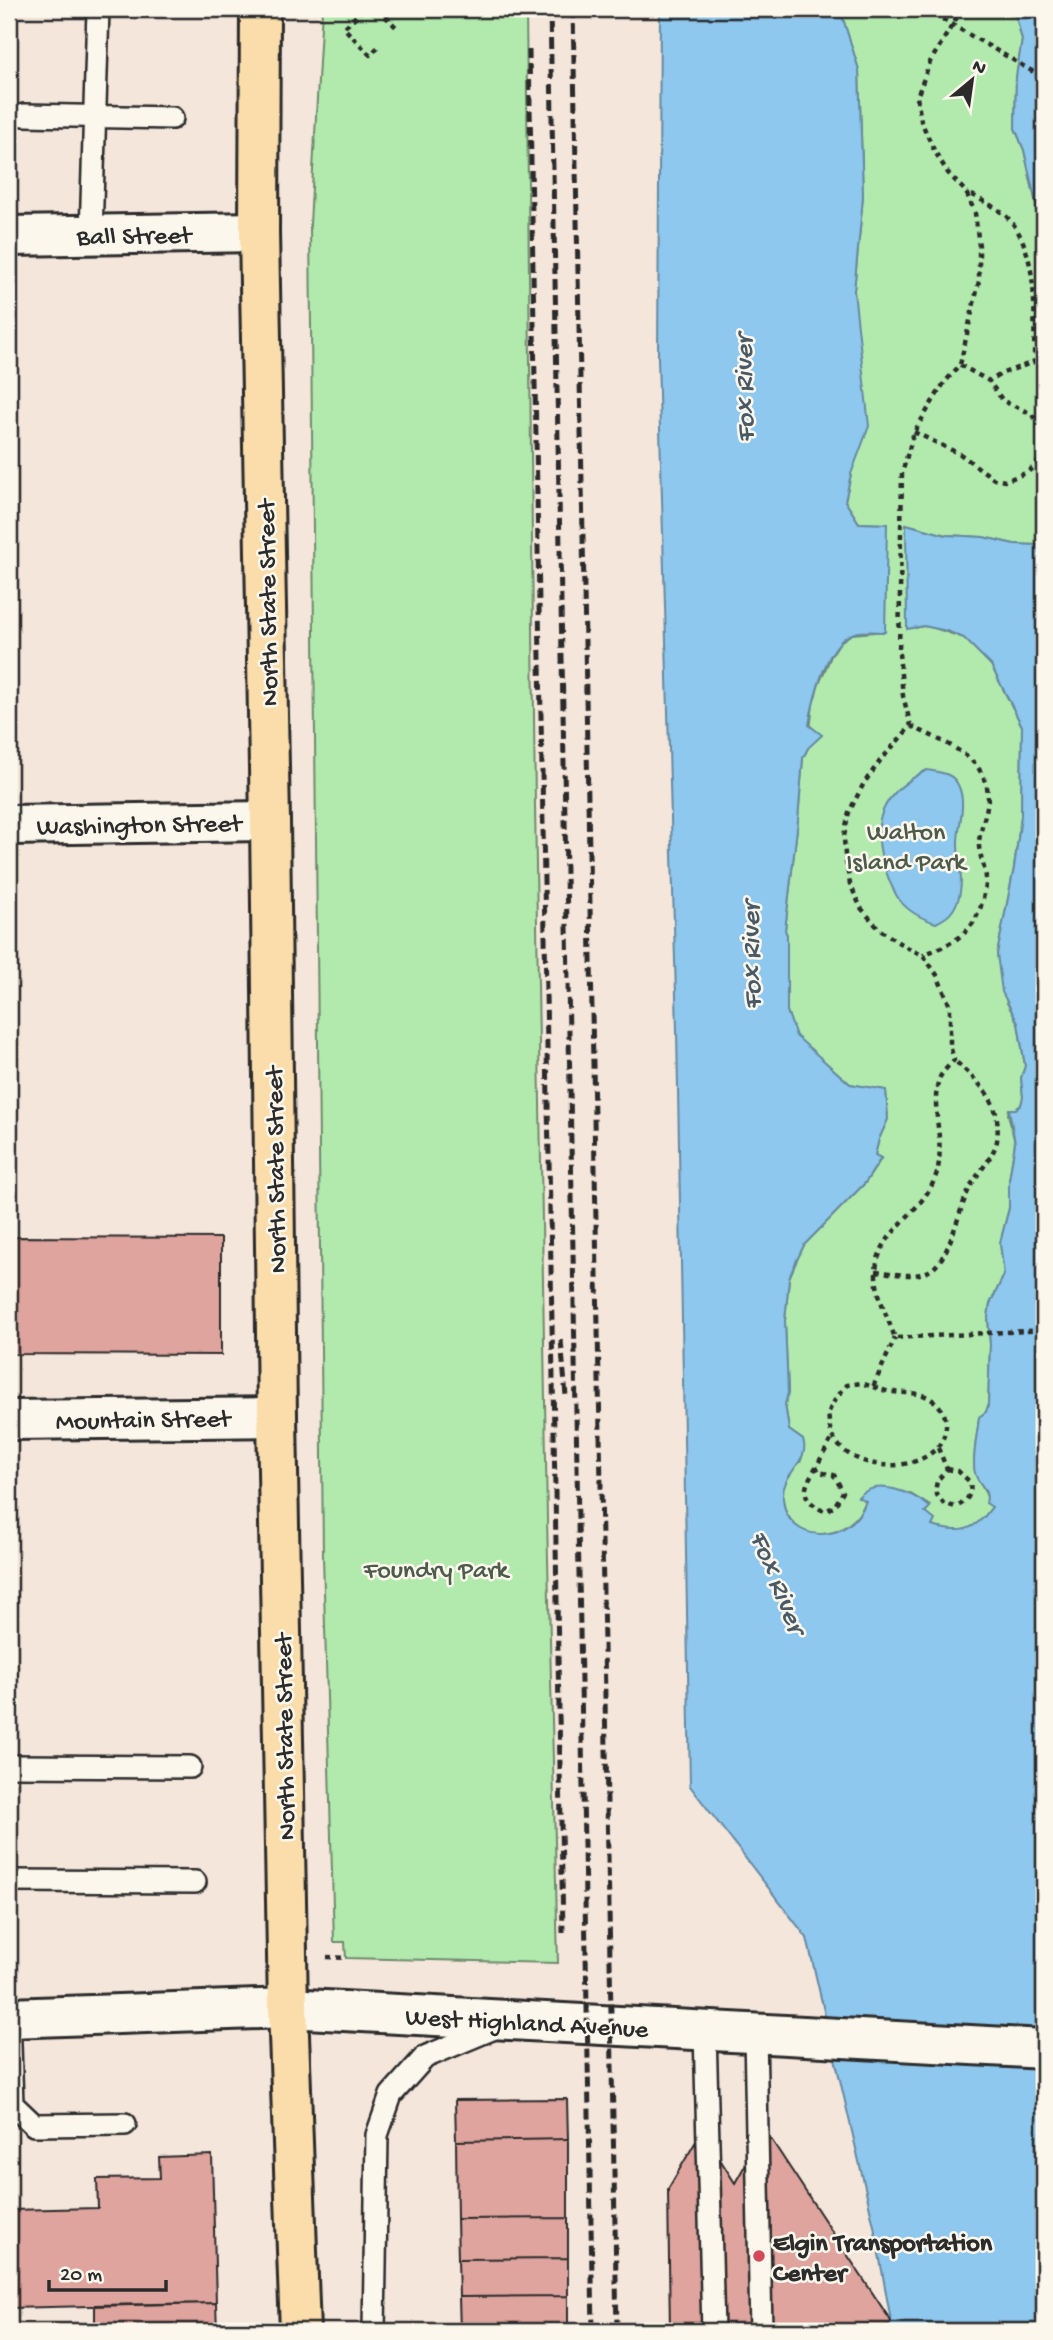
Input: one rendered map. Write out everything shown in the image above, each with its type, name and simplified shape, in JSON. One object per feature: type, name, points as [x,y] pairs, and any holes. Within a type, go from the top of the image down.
[{"type":"main road","name":"North State Street","points":[[260,9],[259,232],[277,1417],[288,2008],[300,2331]]},
{"type":"main road","name":"Ball Street","points":[[9,236],[259,232]]},
{"type":"main road","name":"Washington Street","points":[[9,825],[270,821]]},
{"type":"main road","name":"Mountain Street","points":[[9,1420],[277,1417]]},
{"type":"main road","name":"West Highland Avenue","points":[[9,2017],[288,2008],[1044,2049]]},
{"type":"lane","points":[[91,234],[98,9]]},
{"type":"lane","points":[[24,115],[172,118]]},
{"type":"lane","points":[[9,1766],[190,1767]]},
{"type":"lane","points":[[9,1881],[195,1882]]},
{"type":"lane","points":[[9,2017],[12,2104],[34,2125],[125,2124]]},
{"type":"lane","points":[[374,2331],[377,2135],[391,2095],[425,2057],[514,2020]]},
{"type":"lane","points":[[705,2031],[713,2331]]},
{"type":"lane","points":[[761,2331],[769,2035]]},
{"type":"path","points":[[363,9],[344,28],[370,55],[377,47]]},
{"type":"path","points":[[378,9],[396,27]]},
{"type":"path","points":[[926,9],[1044,78]]},
{"type":"path","points":[[962,9],[930,62],[917,97],[921,121],[948,173],[966,192],[1008,218],[1024,243],[1035,297],[1034,362],[1003,373],[989,382]]},
{"type":"path","points":[[923,955],[953,942],[970,928],[978,915],[987,881],[979,845],[989,804],[987,783],[977,766],[958,752],[911,726],[903,696],[898,653],[902,472],[914,432],[944,383],[960,365],[979,281],[975,213],[966,192]]},
{"type":"path","points":[[914,432],[960,454],[994,479],[1005,481],[1016,478],[1028,472],[1038,462],[1044,446],[1043,432],[1038,421],[1018,406],[1003,401],[989,382],[960,365]]},
{"type":"path","points":[[876,1271],[912,1275],[926,1272],[936,1266],[944,1256],[972,1183],[988,1164],[997,1139],[996,1114],[989,1099],[977,1080],[954,1060],[950,1045],[950,1006],[937,975],[923,955],[880,930],[861,908],[850,884],[844,836],[849,812],[864,783],[911,726]]},
{"type":"path","points":[[873,1387],[895,1338],[877,1285],[876,1271],[880,1251],[927,1196],[936,1176],[941,1154],[937,1098],[940,1077],[954,1060]]},
{"type":"path","points":[[895,1338],[1044,1330]]},
{"type":"path","points":[[861,1382],[873,1387],[894,1392],[919,1393],[932,1399],[942,1410],[947,1423],[938,1447],[930,1455],[897,1464],[877,1465],[845,1452],[835,1442],[828,1413],[847,1385],[861,1382]]},
{"type":"path","points":[[817,1466],[819,1472],[834,1475],[844,1492],[834,1507],[824,1511],[814,1506],[805,1486],[833,1436]]},
{"type":"path","points":[[938,1447],[947,1469]]},
{"type":"path","points":[[947,1469],[958,1471],[970,1482],[970,1496],[955,1507],[943,1503],[935,1492],[937,1481],[947,1469]]},
{"type":"green space","name":"Foundry Park","points":[[322,9],[526,9],[535,806],[547,1519],[558,1963],[346,1958],[345,1942],[334,1942],[323,1556],[310,224]]},
{"type":"green space","name":"Walton Island Park","points":[[840,9],[1014,9],[1022,40],[1016,77],[1015,128],[1024,150],[1039,217],[1044,256],[1044,543],[1014,544],[983,537],[946,535],[907,524],[916,628],[934,628],[964,638],[991,665],[1022,726],[1021,816],[997,954],[1007,1003],[1018,1023],[1025,1066],[1021,1078],[1023,1097],[1021,1105],[1016,1109],[1009,1109],[1008,1114],[1015,1143],[1009,1180],[1009,1208],[1000,1243],[1004,1275],[990,1304],[988,1406],[986,1412],[979,1417],[974,1455],[976,1475],[992,1507],[979,1522],[959,1531],[931,1526],[925,1512],[930,1506],[909,1493],[859,1497],[866,1500],[858,1515],[848,1525],[835,1532],[821,1534],[796,1526],[788,1515],[783,1500],[786,1480],[800,1462],[803,1448],[803,1440],[789,1430],[785,1404],[788,1392],[785,1321],[789,1278],[804,1245],[865,1183],[881,1159],[875,1155],[888,1119],[886,1090],[850,1084],[796,1037],[787,1011],[785,930],[803,758],[808,748],[813,704],[831,656],[840,642],[852,634],[885,631],[886,524],[859,523],[845,501],[851,474],[857,328],[854,291],[863,197],[859,70]]},
{"type":"water","name":"Fox River","points":[[660,9],[840,9],[859,70],[863,197],[854,291],[869,426],[851,474],[845,501],[859,523],[887,524],[885,632],[860,632],[843,640],[828,660],[814,702],[809,725],[822,735],[808,748],[803,758],[785,930],[787,1011],[796,1036],[850,1084],[886,1090],[888,1119],[875,1155],[881,1158],[865,1183],[804,1245],[789,1278],[785,1321],[788,1393],[785,1404],[789,1430],[803,1440],[804,1448],[800,1461],[786,1481],[783,1498],[787,1513],[795,1525],[806,1531],[820,1534],[847,1526],[858,1516],[866,1501],[858,1497],[875,1488],[895,1489],[914,1497],[930,1507],[925,1512],[935,1520],[932,1526],[950,1530],[973,1526],[992,1507],[986,1503],[985,1491],[976,1477],[974,1461],[979,1417],[986,1412],[988,1406],[990,1304],[1004,1275],[1000,1243],[1009,1208],[1009,1180],[1015,1143],[1009,1109],[1016,1109],[1021,1105],[1023,1097],[1021,1078],[1025,1066],[1018,1023],[1002,992],[997,954],[1021,816],[1022,726],[991,665],[964,638],[924,626],[907,629],[906,524],[946,535],[983,537],[1014,544],[1044,543],[1044,2331],[889,2331],[891,2321],[874,2226],[807,1938],[690,1786],[677,1031],[658,358]]},
{"type":"water","points":[[1014,9],[1044,9],[1044,256],[1039,217],[1024,150],[1015,128],[1016,77],[1022,40]]},
{"type":"water","points":[[927,770],[946,774],[954,779],[962,802],[958,839],[960,894],[952,911],[936,923],[914,913],[900,901],[887,874],[879,840],[880,819],[887,803],[912,778]]},
{"type":"building","points":[[9,1237],[221,1238],[221,1355],[9,1354]]},
{"type":"building","points":[[567,2099],[568,2139],[456,2141],[455,2100]]},
{"type":"building","name":"Elgin Transportation Center","points":[[765,2130],[891,2321],[885,2331],[670,2331],[668,2189],[702,2131],[735,2183]]},
{"type":"building","points":[[568,2139],[568,2218],[457,2219],[456,2141]]},
{"type":"building","points":[[212,2155],[216,2303],[9,2308],[9,2210],[98,2208],[97,2179],[160,2178],[159,2157]]},
{"type":"building","points":[[568,2218],[568,2258],[458,2259],[457,2219]]},
{"type":"building","points":[[568,2258],[568,2296],[459,2297],[458,2259]]},
{"type":"building","points":[[568,2296],[568,2331],[460,2331],[459,2297]]},
{"type":"building","points":[[216,2303],[217,2331],[95,2331],[95,2305]]},
{"type":"railway","points":[[550,9],[593,2331]]},
{"type":"railway","points":[[573,9],[617,2331]]},
{"type":"railway","points":[[529,50],[563,1933]]},
{"type":"railway","points":[[561,1340],[566,1396]]},
{"type":"place","name":"Elgin Transportation Center","points":[[759,2256]]}]
